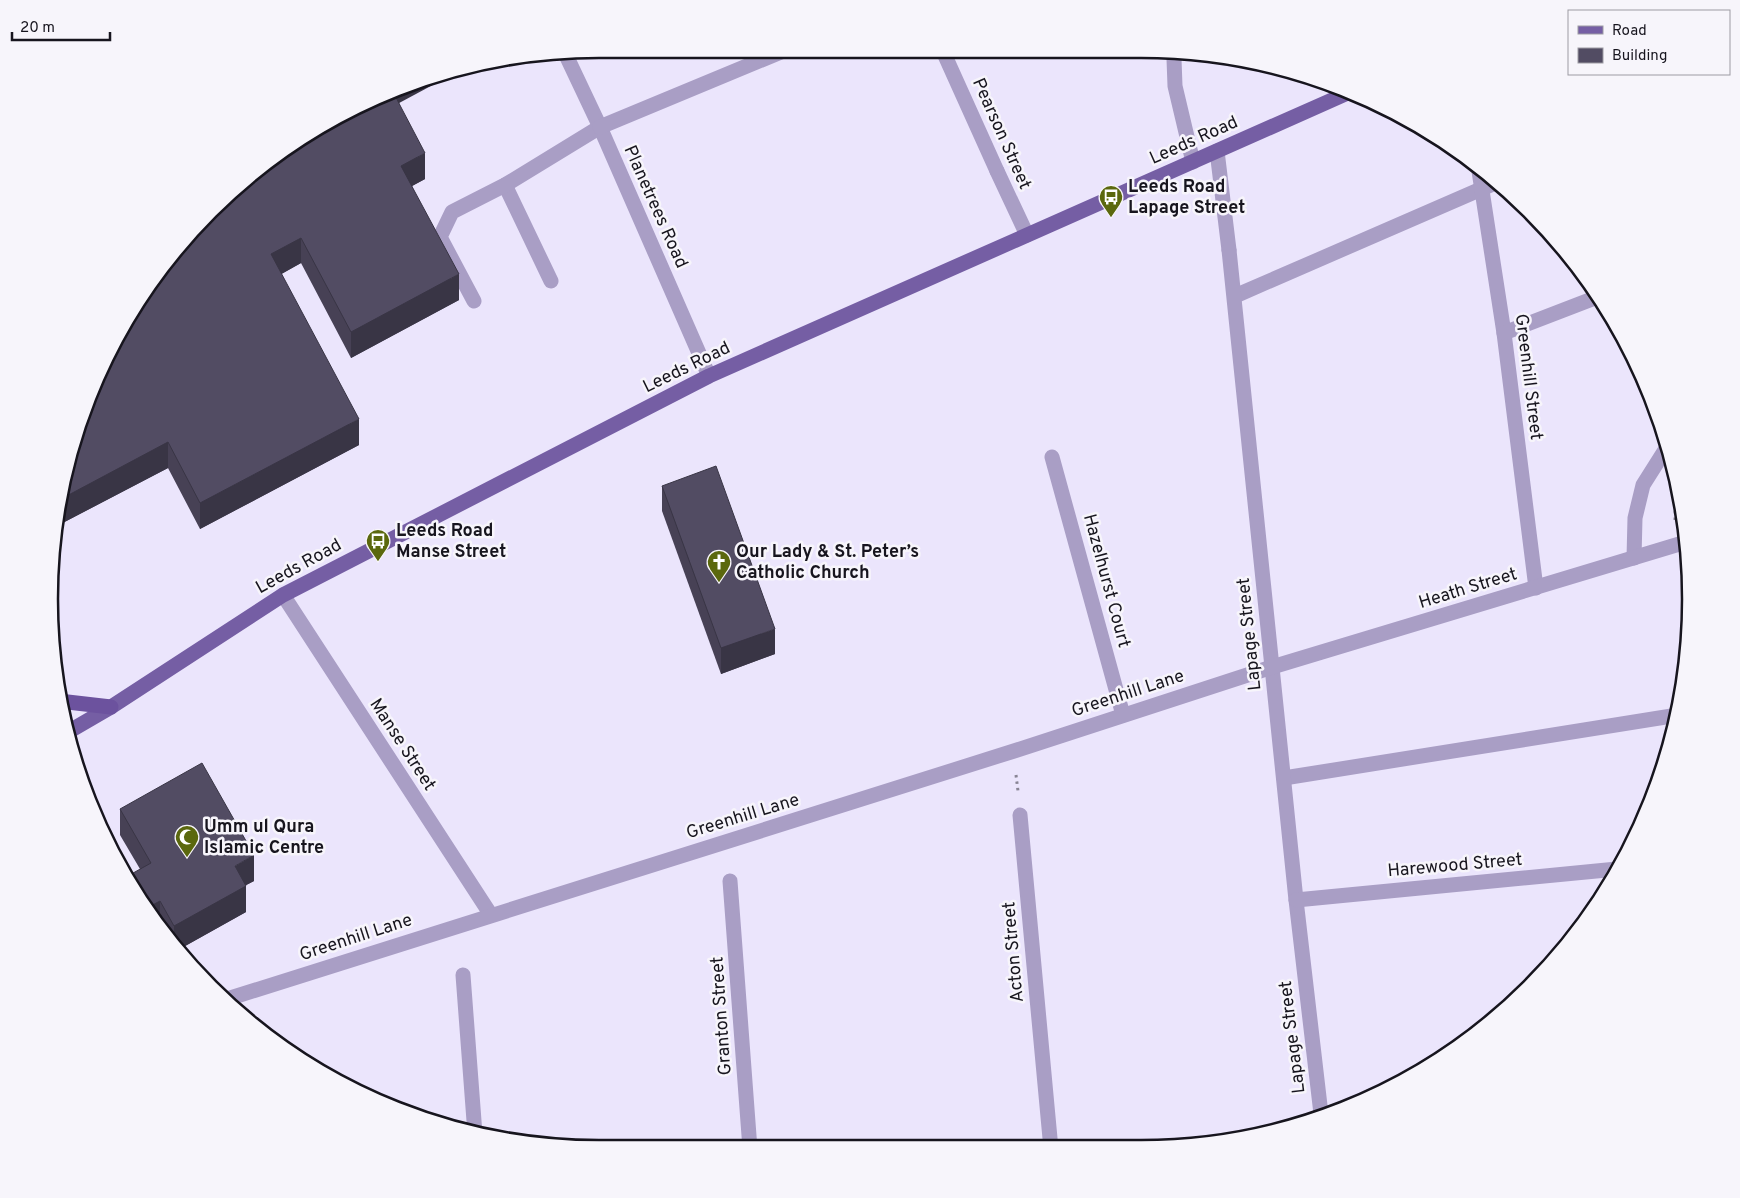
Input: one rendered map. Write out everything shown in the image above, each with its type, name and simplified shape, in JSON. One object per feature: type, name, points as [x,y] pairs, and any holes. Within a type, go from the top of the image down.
[{"type":"highway","points":[[67,702],[111,707]]},
{"type":"main road","name":"Leeds Road","points":[[74,729],[111,707],[283,595],[709,376],[1341,96]]},
{"type":"street","points":[[474,301],[440,237],[452,212],[506,184],[600,127],[766,58]]},
{"type":"street","name":"Pearson Street","points":[[946,58],[1027,235]]},
{"type":"street","name":"Planetrees Road","points":[[568,59],[600,127],[709,376]]},
{"type":"street","points":[[1174,59],[1175,86],[1193,162]]},
{"type":"street","name":"Lapage Street","points":[[1217,151],[1235,296],[1296,900],[1321,1110]]},
{"type":"street","points":[[506,184],[550,281]]},
{"type":"street","points":[[1235,296],[1488,185]]},
{"type":"street","name":"Greenhill Street","points":[[1488,185],[1504,333],[1536,588]]},
{"type":"street","points":[[1504,333],[1592,299]]},
{"type":"street","points":[[1634,558],[1635,518],[1643,485],[1663,454]]},
{"type":"street","name":"Hazelhurst Court","points":[[1052,457],[1123,715]]},
{"type":"street","name":"Heath Street","points":[[1272,667],[1679,544]]},
{"type":"street","name":"Manse Street","points":[[283,595],[490,915]]},
{"type":"street","name":"Greenhill Lane","points":[[233,997],[1014,752],[1272,667]]},
{"type":"street","points":[[1284,778],[1669,716]]},
{"type":"street","name":"Acton Street","points":[[1020,815],[1050,1140]]},
{"type":"street","name":"Harewood Street","points":[[1296,900],[1610,870]]},
{"type":"street","name":"Granton Street","points":[[730,880],[749,1140]]},
{"type":"street","points":[[463,975],[474,1126]]},
{"type":"path","points":[[1014,752],[1020,815]]},
{"type":"building","points":[[396,97],[425,153],[401,166],[459,274],[351,332],[301,238],[271,254],[359,419],[200,503],[168,442],[68,495],[86,425],[113,360],[130,328],[169,269],[216,216],[269,169],[328,130],[360,113]]},
{"type":"building","name":"Our Lady & St. Peter’s Catholic Church","points":[[716,466],[775,629],[721,648],[662,486]]},
{"type":"building","name":"Umm ul Qura Islamic Centre","points":[[202,763],[254,855],[235,866],[246,886],[174,926],[160,901],[152,905],[132,874],[151,863],[120,809]]},
{"type":"place","name":"Leeds Road Lapage Street","points":[[1111,218]]},
{"type":"place","name":"Leeds Road Manse Street","points":[[378,562]]},
{"type":"place","name":"Our Lady & St. Peter’s Catholic Church","points":[[719,583]]},
{"type":"place","name":"Umm ul Qura Islamic Centre","points":[[187,858]]}]
